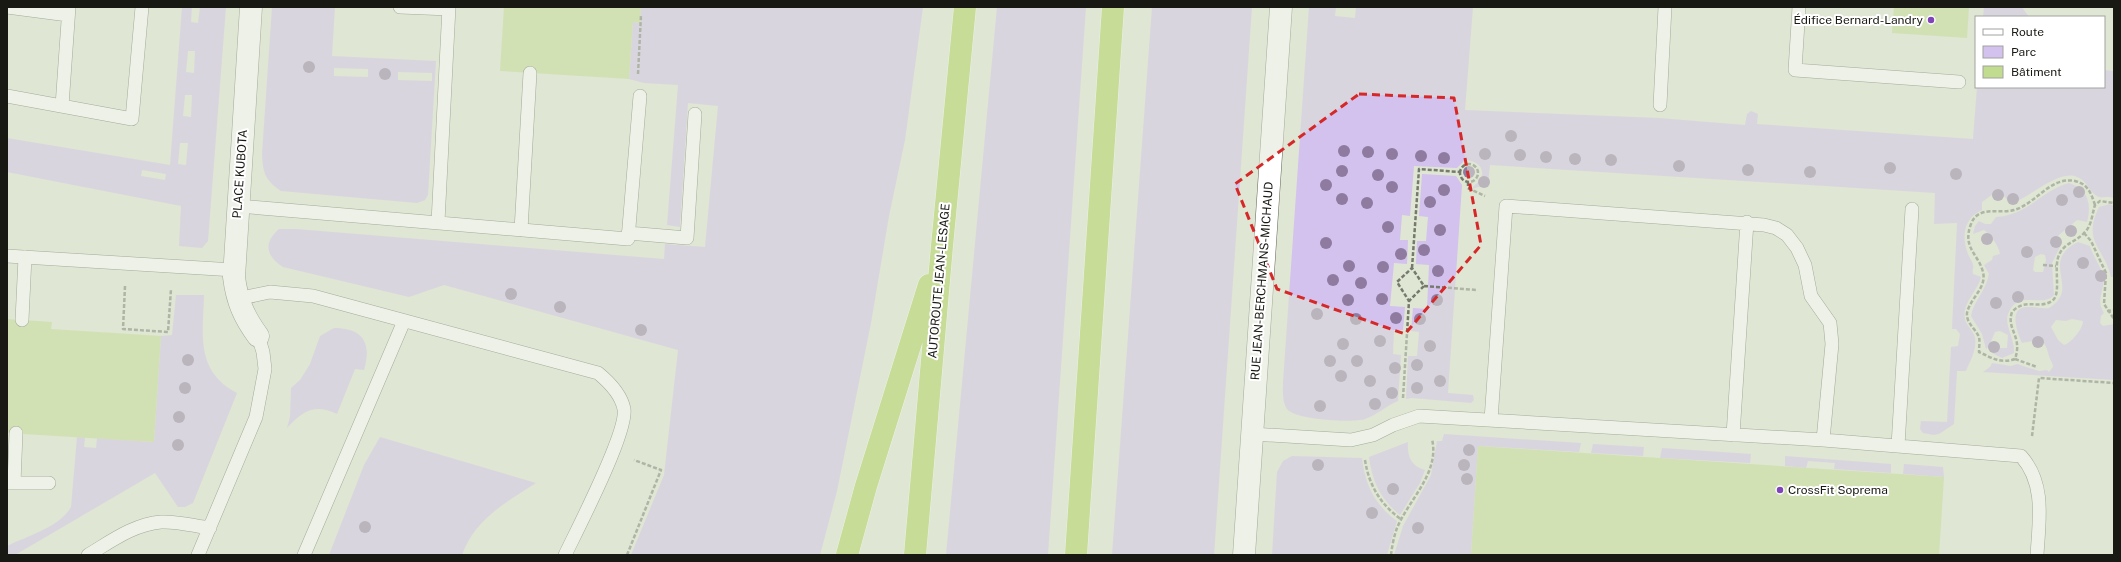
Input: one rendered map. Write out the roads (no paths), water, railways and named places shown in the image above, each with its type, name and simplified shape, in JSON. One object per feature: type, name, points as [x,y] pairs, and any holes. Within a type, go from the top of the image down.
[{"type":"highway","name":"AUTOROUTE JEAN-LESAGE","points":[[915,555],[965,7]]},
{"type":"highway","points":[[1076,555],[1113,7]]},
{"type":"highway","points":[[847,555],[866,486],[942,246]]},
{"type":"street","name":"PLACE KUBOTA","points":[[251,7],[234,270],[237,299],[247,321],[258,336]]},
{"type":"street","name":"RUE JEAN-BERCHMANS-MICHAUD","points":[[1244,555],[1281,7]]},
{"type":"lane","points":[[7,7],[68,11],[62,106]]},
{"type":"lane","points":[[7,96],[132,119],[142,7]]},
{"type":"lane","points":[[400,7],[449,8],[438,222]]},
{"type":"lane","points":[[1660,105],[1665,7]]},
{"type":"lane","points":[[1799,7],[1795,70],[1958,82]]},
{"type":"lane","points":[[521,230],[530,73]]},
{"type":"lane","points":[[238,206],[628,239],[640,96]]},
{"type":"lane","points":[[628,233],[687,238],[695,114]]},
{"type":"lane","points":[[1491,420],[1506,206],[1747,222],[1776,228],[1787,235],[1797,248],[1805,265],[1811,296],[1830,323],[1832,344],[1823,440]]},
{"type":"lane","points":[[1898,446],[1912,209]]},
{"type":"lane","points":[[1733,435],[1747,222]]},
{"type":"lane","points":[[7,256],[234,270]]},
{"type":"lane","points":[[22,320],[25,257]]},
{"type":"lane","points":[[237,299],[270,292],[283,292],[313,296],[598,373],[610,383],[619,396],[625,410],[622,426],[612,452],[565,555]]},
{"type":"lane","points":[[304,555],[404,320]]},
{"type":"lane","points":[[198,555],[256,417],[265,369],[263,352],[258,336]]},
{"type":"lane","points":[[1252,434],[1351,440],[1373,435],[1393,425],[1419,416],[1823,440],[2021,456],[2034,474],[2039,492],[2040,514],[2037,555]]},
{"type":"lane","points":[[16,433],[10,483],[49,483]]},
{"type":"lane","points":[[88,555],[121,535],[141,526],[161,522],[210,528]]},
{"type":"place","name":"Édifice Bernard-Landry","points":[[1931,20]]},
{"type":"place","name":"CrossFit Soprema","points":[[1780,490]]}]
